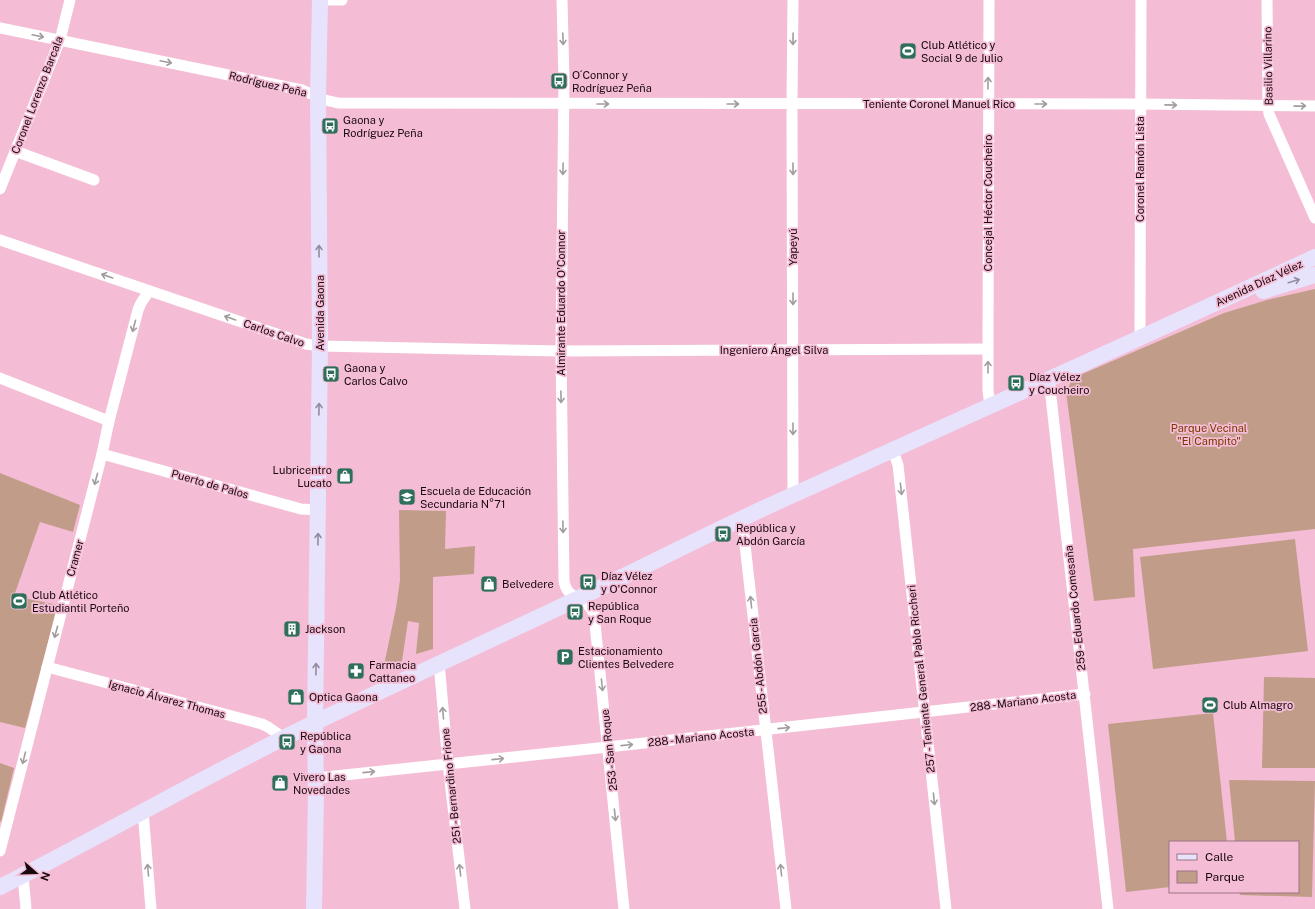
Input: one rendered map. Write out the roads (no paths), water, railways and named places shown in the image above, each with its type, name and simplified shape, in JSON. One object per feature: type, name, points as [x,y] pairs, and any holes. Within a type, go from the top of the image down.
[{"type":"main road","name":"Avenida Gaona","points":[[314,909],[320,346],[318,96],[320,0]]},
{"type":"main road","name":"Avenida Díaz Vélez","points":[[1204,310],[1315,257]]},
{"type":"main road","points":[[0,887],[315,722],[578,598],[793,494],[893,451],[1204,310],[1315,275]]},
{"type":"street","name":"Coronel Lorenzo Barcala","points":[[0,189],[60,40],[70,0]]},
{"type":"street","points":[[320,0],[342,0]]},
{"type":"street","name":"Almirante Eduardo O'Connor","points":[[562,0],[564,104],[560,351],[564,588],[570,594],[578,598]]},
{"type":"street","name":"Yapeyú","points":[[793,494],[792,104],[794,0]]},
{"type":"street","name":"Concejal Héctor Coucheiro","points":[[989,0],[988,390],[990,406]]},
{"type":"street","name":"Coronel Ramón Lista","points":[[1140,338],[1141,0]]},
{"type":"street","name":"Basilio Villarino","points":[[1267,0],[1268,106],[1271,122],[1315,218]]},
{"type":"street","name":"Rodríguez Peña","points":[[0,28],[302,90],[325,100],[338,103],[564,104]]},
{"type":"street","name":"Teniente Coronel Manuel Rico","points":[[564,104],[1140,104],[1315,106]]},
{"type":"street","points":[[15,151],[94,180]]},
{"type":"street","name":"Carlos Calvo","points":[[0,240],[306,344],[320,346],[560,351]]},
{"type":"street","name":"Cramer","points":[[0,851],[138,310],[149,291]]},
{"type":"street","name":"Ingeniero Ángel Silva","points":[[560,351],[988,349]]},
{"type":"street","points":[[0,378],[109,421]]},
{"type":"street","name":"259 - Eduardo Comesaña","points":[[1050,379],[1108,909]]},
{"type":"street","name":"257 - Teniente General Pablo Riccheri","points":[[893,451],[898,465],[946,909]]},
{"type":"street","name":"Puerto de Palos","points":[[102,454],[301,510],[318,510]]},
{"type":"street","name":"255 - Abdón García","points":[[742,518],[786,909]]},
{"type":"street","name":"253 - San Roque","points":[[578,598],[587,604],[594,614],[624,909]]},
{"type":"street","name":"251 - Bernardino Frione","points":[[439,663],[448,764],[465,909]]},
{"type":"street","name":"Ignacio Álvarez Thomas","points":[[47,667],[262,724],[284,738]]},
{"type":"street","name":"288 - Mariano Acosta","points":[[316,778],[925,713],[1085,694]]},
{"type":"street","points":[[143,811],[151,909]]},
{"type":"street","points":[[23,875],[26,909]]},
{"type":"place","name":"Club Atlético y Social 9 de Julio","points":[[908,51]]},
{"type":"place","name":"O´Connor y Rodríguez Peña","points":[[559,81]]},
{"type":"place","name":"Gaona y Rodríguez Peña","points":[[330,126]]},
{"type":"place","name":"Gaona y Carlos Calvo","points":[[331,374]]},
{"type":"place","name":"Díaz Vélez y Coucheiro","points":[[1016,383]]},
{"type":"place","name":"Lubricentro Lucato","points":[[345,476]]},
{"type":"place","name":"Escuela de Educación Secundaria N°71","points":[[407,497]]},
{"type":"place","name":"República y Abdón García","points":[[723,534]]},
{"type":"place","name":"Díaz Vélez y O'Connor","points":[[588,582]]},
{"type":"place","name":"Belvedere","points":[[489,584]]},
{"type":"place","name":"Club Atlético Estudiantil Porteño","points":[[19,601]]},
{"type":"place","name":"República y San Roque","points":[[575,612]]},
{"type":"place","name":"Jackson","points":[[292,629]]},
{"type":"place","name":"Estacionamiento Clientes Belvedere","points":[[565,657]]},
{"type":"place","name":"Farmacia Cattaneo","points":[[356,671]]},
{"type":"place","name":"Optica Gaona","points":[[296,697]]},
{"type":"place","name":"Club Almagro","points":[[1210,705]]},
{"type":"place","name":"República y Gaona","points":[[287,742]]},
{"type":"place","name":"Vivero Las Novedades","points":[[280,783]]},
{"type":"park label","name":"Parque Vecinal \"El Campito\"","points":[[1209,434]]}]
